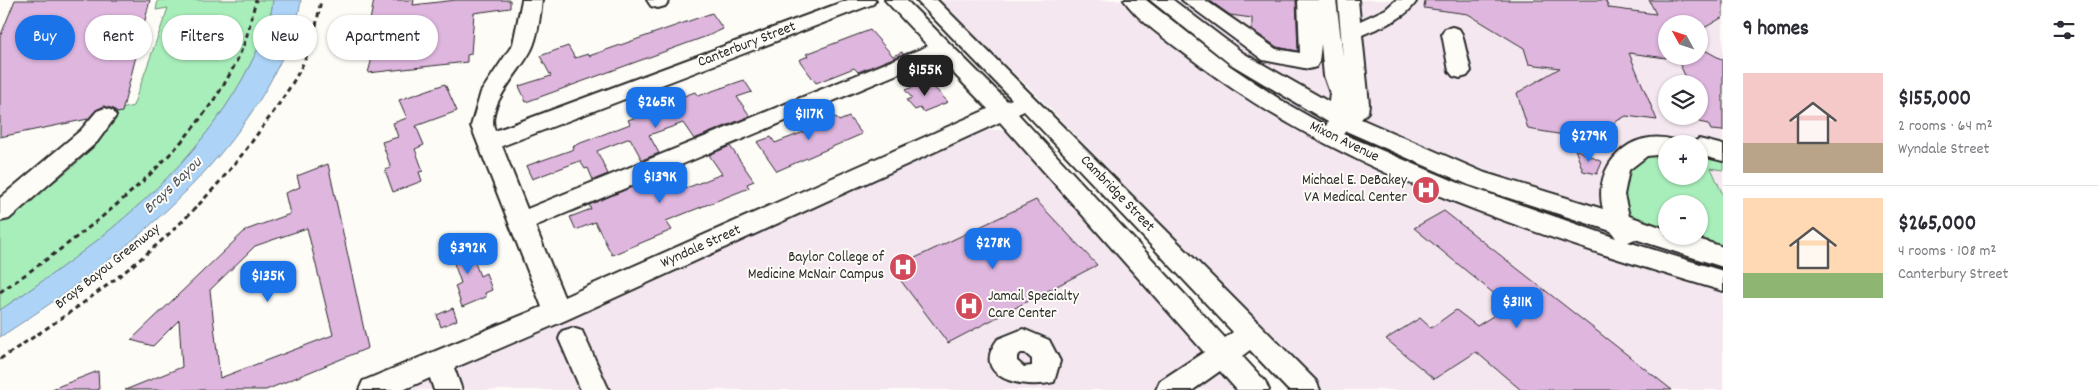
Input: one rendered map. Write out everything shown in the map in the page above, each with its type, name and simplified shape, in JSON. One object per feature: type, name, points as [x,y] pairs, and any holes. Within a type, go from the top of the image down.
[{"type":"street","points":[[532,0],[528,30],[521,50],[490,93],[484,110],[482,126],[557,312]]},
{"type":"street","name":"Canterbury Street","points":[[488,143],[866,0]]},
{"type":"street","name":"Cambridge Street","points":[[895,0],[1003,111],[1255,390]]},
{"type":"street","name":"Cambridge Street","points":[[926,0],[1027,101],[1306,390]]},
{"type":"street","name":"Mixon Avenue","points":[[1134,0],[1172,35],[1280,110],[1477,179],[1723,257]]},
{"type":"street","name":"Mixon Avenue","points":[[1160,0],[1204,22],[1243,62],[1303,99],[1336,129],[1480,201],[1664,264],[1723,281]]},
{"type":"street","points":[[1192,0],[1204,22],[1270,55],[1309,62],[1311,48],[1308,0]]},
{"type":"street","points":[[1303,99],[1321,99],[1332,96],[1335,76],[1326,0]]},
{"type":"street","points":[[1336,129],[1357,112],[1358,104],[1348,0]]},
{"type":"street","points":[[1352,32],[1393,14],[1406,2]]},
{"type":"street","points":[[1452,34],[1460,71]]},
{"type":"street","points":[[520,222],[941,48]]},
{"type":"street","points":[[1311,48],[1332,52]]},
{"type":"street","points":[[1335,76],[1340,86],[1336,129]]},
{"type":"street","name":"Wyndale Street","points":[[383,388],[1027,101]]},
{"type":"street","points":[[0,212],[90,136],[105,116]]},
{"type":"street","points":[[1658,147],[1639,150],[1625,158],[1618,166],[1613,198],[1617,223],[1633,239],[1664,264]]},
{"type":"street","points":[[1708,150],[1723,153]]},
{"type":"street","points":[[0,200],[41,177]]},
{"type":"street","points":[[1170,390],[1224,355],[1252,334]]},
{"type":"street","points":[[572,339],[596,390]]},
{"type":"street","points":[[439,364],[448,390]]},
{"type":"path","points":[[0,292],[70,242],[126,194],[172,150],[200,117],[241,52],[252,24],[256,0]]},
{"type":"path","name":"Brays Bayou Greenway","points":[[0,359],[104,289],[158,246],[211,191],[249,146],[279,104],[300,68],[312,43],[321,0]]},
{"type":"shaded area","name":"Michael E. DeBakey VA Medical Center","points":[[936,0],[1723,0],[1723,390],[1323,390],[1035,93]]},
{"type":"shaded area","name":"Baylor College of Medicine McNair Campus","points":[[975,130],[1007,130],[1239,390],[405,390]]},
{"type":"green space","points":[[158,0],[273,0],[270,15],[253,15],[253,59],[232,96],[206,133],[177,168],[110,230],[37,285],[0,310],[0,221],[49,186],[83,157],[110,126],[118,110],[133,106],[149,60],[152,60],[152,53],[162,25],[162,60],[243,60],[243,15],[166,15],[168,8],[156,10]]},
{"type":"green space","points":[[1658,153],[1658,185],[1708,185],[1708,156],[1723,159],[1723,170],[1711,168],[1723,195],[1723,253],[1697,245],[1708,245],[1708,195],[1658,195],[1658,234],[1637,228],[1625,218],[1622,209],[1622,199],[1628,172],[1639,160]]},
{"type":"water","points":[[273,0],[301,0],[298,15],[270,15]]},
{"type":"water","name":"Brays Bayou","points":[[253,59],[280,60],[263,95],[234,136],[201,176],[164,213],[124,248],[82,280],[0,337],[0,310],[74,258],[144,200],[177,168],[206,133],[232,96]]},
{"type":"building","points":[[15,0],[150,0],[146,15],[85,15],[85,60],[135,60],[122,112],[117,113],[114,109],[104,106],[96,110],[88,119],[0,137],[0,37]]},
{"type":"building","points":[[374,0],[414,0],[413,5],[456,0],[510,0],[510,8],[474,13],[471,54],[467,55],[467,62],[368,73],[371,60],[438,60],[438,15],[371,15]]},
{"type":"building","points":[[1209,0],[1296,0],[1298,51],[1277,47],[1252,30],[1252,18],[1230,15]]},
{"type":"building","points":[[1425,0],[1605,0],[1609,8],[1656,14],[1649,0],[1723,0],[1723,17],[1708,26],[1708,15],[1658,15],[1658,57],[1629,53],[1657,120],[1626,116],[1573,145],[1570,136],[1528,129],[1517,93],[1560,68],[1529,64],[1524,48],[1468,14],[1424,8]]},
{"type":"building","points":[[712,13],[723,29],[710,35],[526,102],[519,86],[551,76],[540,56],[568,46],[575,58],[588,54],[589,56]]},
{"type":"building","points":[[870,30],[893,56],[902,52],[903,54],[858,72],[854,68],[816,83],[799,60],[808,56],[806,54]]},
{"type":"building","points":[[1708,52],[1723,60],[1723,131],[1711,130],[1708,124],[1708,75],[1685,75],[1680,65],[1708,65]]},
{"type":"building","points":[[921,66],[932,78],[916,86],[904,73]]},
{"type":"building","points":[[744,80],[752,92],[737,97],[750,116],[694,139],[683,123],[649,135],[659,153],[642,160],[630,138],[597,151],[608,174],[593,180],[588,168],[585,169],[580,161],[532,179],[526,166],[574,149],[573,146],[630,124],[628,120],[672,104],[670,101],[695,92],[698,96]]},
{"type":"building","points":[[928,81],[948,102],[923,112],[920,108],[915,110],[906,100],[912,98],[905,90]]},
{"type":"building","points":[[445,84],[457,111],[416,126],[424,145],[415,149],[423,171],[419,172],[422,181],[393,192],[385,170],[391,168],[382,142],[398,137],[393,123],[407,118],[399,100]]},
{"type":"building","points":[[817,115],[823,122],[836,117],[839,121],[849,117],[862,134],[777,171],[757,142],[771,137],[775,143],[809,130],[802,121]]},
{"type":"building","points":[[730,146],[754,181],[747,184],[749,188],[666,221],[672,230],[612,255],[595,222],[576,230],[570,217],[591,209],[589,205],[668,172],[679,191],[722,174],[709,155]]},
{"type":"building","points":[[1575,149],[1602,162],[1597,174],[1583,171]]},
{"type":"building","points":[[328,164],[368,348],[266,390],[125,390],[182,367],[179,320],[153,346],[131,340],[246,230],[290,214],[285,193],[300,187],[297,176]],"holes":[[[307,228],[333,335],[220,378],[210,290],[255,246]]]},
{"type":"building","name":"Jamail Specialty Care Center","points":[[1036,200],[1097,265],[948,343],[892,269]]},
{"type":"building","points":[[1444,211],[1672,390],[1521,390],[1476,352],[1434,379],[1386,339],[1420,318],[1431,328],[1456,310],[1477,326],[1509,306],[1414,228]]},
{"type":"building","points":[[466,239],[480,276],[486,273],[492,290],[485,293],[486,297],[462,307],[455,286],[461,283],[448,246]]},
{"type":"building","points":[[453,308],[457,320],[441,327],[437,315]]},
{"type":"building","points":[[98,371],[99,390],[52,390],[52,389]]},
{"type":"place","name":"Michael E. DeBakey VA Medical Center","points":[[1426,190]]},
{"type":"place","name":"Baylor College of Medicine McNair Campus","points":[[903,267]]},
{"type":"place","name":"Jamail Specialty Care Center","points":[[969,306]]}]
